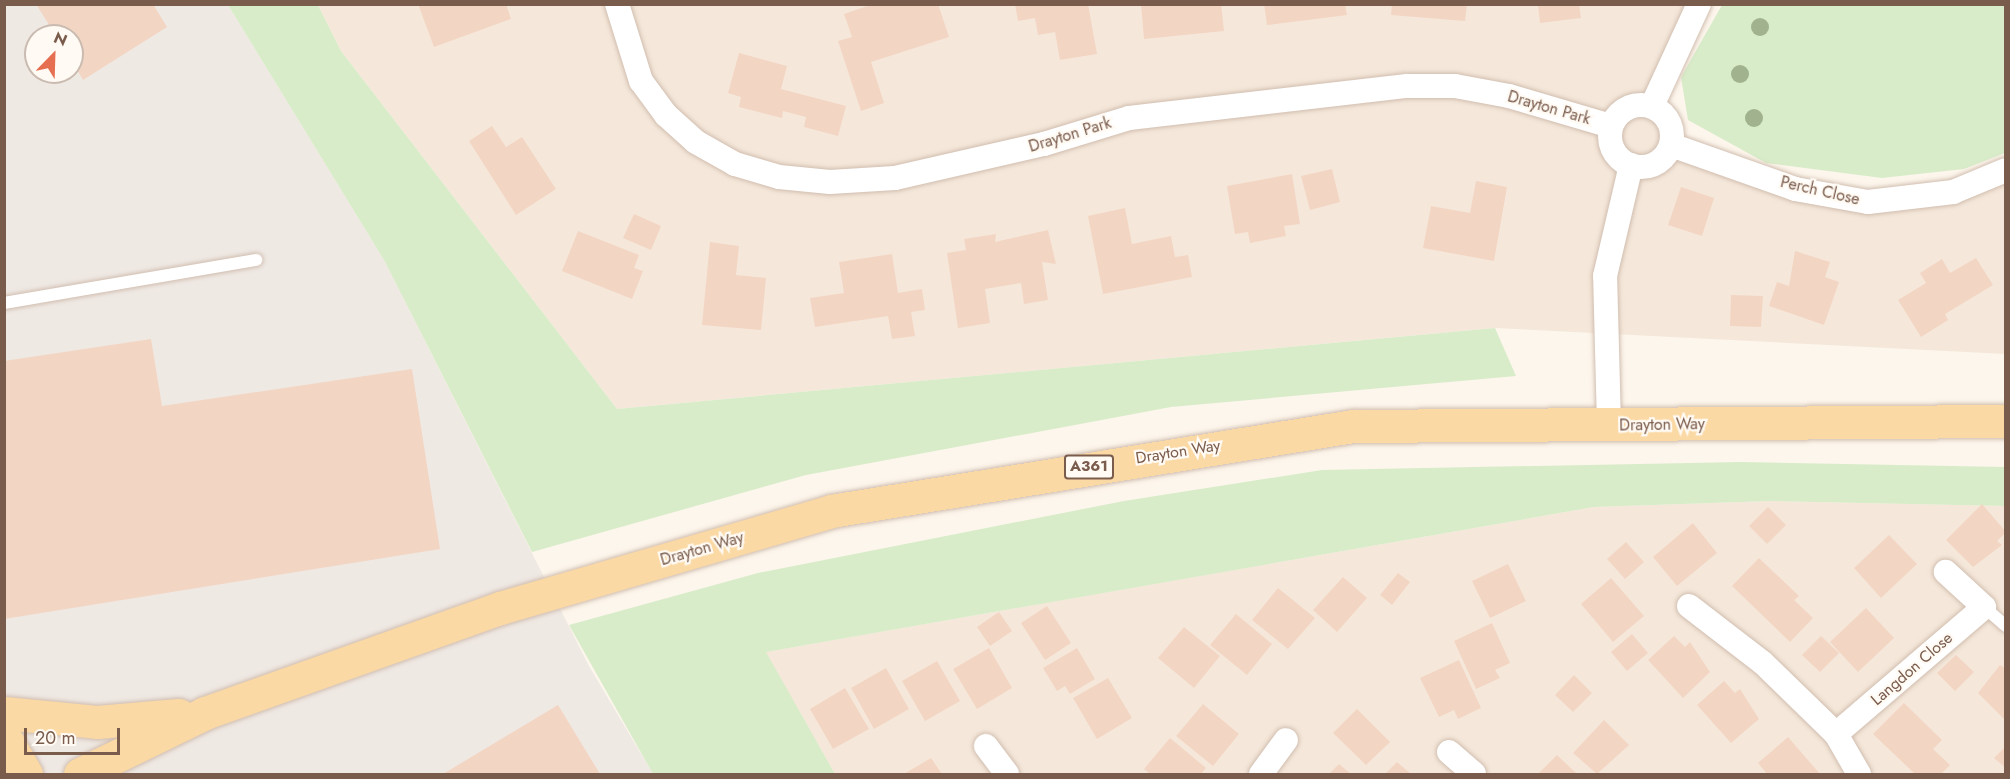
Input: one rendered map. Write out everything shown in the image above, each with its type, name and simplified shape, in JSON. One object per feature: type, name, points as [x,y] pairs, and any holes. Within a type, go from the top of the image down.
[{"type":"main road","name":"Drayton Way","points":[[80,774],[205,712],[500,608],[831,512],[1353,426],[2006,421]]},
{"type":"main road","name":"Drayton Way","points":[[4,713],[97,722],[205,712]]},
{"type":"main road","points":[[4,736],[26,774]]},
{"type":"street","name":"Drayton Park","points":[[617,4],[641,81],[666,115],[696,142],[735,164],[779,177],[830,182],[895,178],[1044,144],[1129,118],[1407,86],[1455,86],[1509,96],[1611,126]]},
{"type":"street","points":[[1652,106],[1699,4]]},
{"type":"street","points":[[1652,106],[1671,125],[1671,146],[1657,163],[1631,165],[1612,146],[1611,126],[1626,108],[1652,106]]},
{"type":"street","name":"Perch Close","points":[[1671,146],[1795,189],[1868,202],[1953,192],[2006,170]]},
{"type":"street","points":[[1610,425],[1605,276],[1631,165]]},
{"type":"street","points":[[1946,572],[1984,607]]},
{"type":"street","points":[[1689,606],[1763,663],[1836,734],[1859,774]]},
{"type":"street","name":"Langdon Close","points":[[1836,734],[1984,607]]},
{"type":"street","points":[[1261,774],[1286,740]]},
{"type":"street","points":[[986,746],[1007,774]]},
{"type":"street","points":[[1449,752],[1474,774]]},
{"type":"lane","points":[[4,303],[256,260]]},
{"type":"lane","points":[[1984,607],[2006,626]]},
{"type":"shaded area","points":[[5,5],[228,5],[384,260],[589,666],[653,774],[5,774]]},
{"type":"shaded area","points":[[318,5],[1698,5],[1652,106],[1671,145],[1868,202],[2005,170],[2005,354],[1495,328],[617,409],[341,51]]},
{"type":"shaded area","points":[[1771,501],[2005,506],[2005,774],[835,774],[765,652],[1594,507]]},
{"type":"green space","points":[[228,5],[318,5],[341,51],[617,409],[1495,328],[1516,376],[1171,407],[806,475],[532,552],[384,260]]},
{"type":"green space","points":[[1722,5],[2005,5],[2005,153],[1964,169],[1882,178],[1766,163],[1688,120],[1681,77]]},
{"type":"green space","points":[[1741,462],[2005,467],[2005,506],[1771,501],[1594,507],[766,652],[835,774],[653,774],[569,625],[758,573],[1124,501],[1322,470]]},
{"type":"building","points":[[36,4],[153,4],[167,27],[84,79],[84,24],[48,24]]},
{"type":"building","points":[[418,4],[506,4],[511,19],[434,47]]},
{"type":"building","points":[[873,4],[938,4],[949,37],[871,62],[884,103],[861,111],[838,41],[852,37],[844,14]]},
{"type":"building","points":[[1015,4],[1088,4],[1097,54],[1060,60],[1055,32],[1038,35],[1035,18],[1018,21]]},
{"type":"building","points":[[1141,4],[1221,4],[1224,31],[1144,39]]},
{"type":"building","points":[[1264,4],[1345,4],[1347,15],[1267,25]]},
{"type":"building","points":[[1392,4],[1467,4],[1465,21],[1391,15]]},
{"type":"building","points":[[1538,4],[1579,4],[1581,18],[1540,23]]},
{"type":"building","points":[[739,53],[787,66],[781,89],[846,106],[838,136],[804,127],[806,117],[783,111],[782,118],[739,107],[741,97],[728,93]]},
{"type":"building","points":[[492,126],[506,147],[522,137],[556,189],[516,215],[469,141]]},
{"type":"building","points":[[1332,169],[1340,202],[1310,210],[1301,176]]},
{"type":"building","points":[[1292,174],[1300,224],[1284,226],[1286,236],[1250,243],[1248,232],[1235,234],[1227,186]]},
{"type":"building","points":[[1476,181],[1507,187],[1494,261],[1423,248],[1431,206],[1470,213]]},
{"type":"building","points":[[1681,187],[1714,198],[1702,236],[1668,225]]},
{"type":"building","points":[[1125,208],[1132,244],[1171,236],[1175,257],[1188,255],[1192,277],[1103,294],[1088,216]]},
{"type":"building","points":[[634,214],[661,226],[651,250],[623,238]]},
{"type":"building","points":[[1048,230],[1056,264],[1042,262],[1048,300],[1024,304],[1021,283],[985,289],[990,323],[958,328],[947,253],[966,250],[964,239],[996,234],[995,242]]},
{"type":"building","points":[[578,231],[639,255],[634,268],[643,271],[632,299],[562,271]]},
{"type":"building","points":[[710,242],[739,246],[736,275],[766,278],[761,330],[702,325]]},
{"type":"building","points":[[1795,251],[1830,262],[1825,277],[1839,282],[1824,325],[1769,306],[1777,282],[1789,286]]},
{"type":"building","points":[[892,254],[898,293],[922,289],[925,310],[911,312],[915,336],[892,339],[888,316],[815,327],[810,298],[844,293],[839,262]]},
{"type":"building","points":[[1976,258],[1993,285],[1945,314],[1948,320],[1921,337],[1898,300],[1926,283],[1920,273],[1942,259],[1950,273]]},
{"type":"building","points":[[1731,295],[1763,296],[1761,327],[1730,326]]},
{"type":"building","points":[[151,339],[162,406],[412,369],[440,549],[4,619],[4,361]]},
{"type":"building","points":[[1982,504],[2006,532],[1997,541],[2002,545],[1973,567],[1946,540]]},
{"type":"building","points":[[1768,507],[1786,525],[1767,544],[1749,526]]},
{"type":"building","points":[[1693,523],[1717,553],[1677,586],[1653,557]]},
{"type":"building","points":[[1889,535],[1917,564],[1881,598],[1854,568]]},
{"type":"building","points":[[1626,542],[1644,562],[1625,579],[1607,559]]},
{"type":"building","points":[[1759,558],[1799,596],[1794,600],[1813,618],[1790,642],[1732,586]]},
{"type":"building","points":[[1508,564],[1526,601],[1490,618],[1472,581]]},
{"type":"building","points":[[1398,573],[1410,582],[1392,605],[1380,595]]},
{"type":"building","points":[[1343,577],[1367,598],[1337,632],[1313,610]]},
{"type":"building","points":[[1611,578],[1644,616],[1613,642],[1581,604]]},
{"type":"building","points":[[1278,588],[1315,618],[1288,649],[1252,620]]},
{"type":"building","points":[[1047,606],[1071,643],[1045,660],[1021,623]]},
{"type":"building","points":[[1866,608],[1894,638],[1858,672],[1830,642]]},
{"type":"building","points":[[999,612],[1012,631],[990,646],[977,627]]},
{"type":"building","points":[[1236,614],[1272,644],[1247,675],[1210,645]]},
{"type":"building","points":[[1492,623],[1510,663],[1495,670],[1500,678],[1476,689],[1454,641]]},
{"type":"building","points":[[1184,627],[1220,656],[1194,688],[1158,658]]},
{"type":"building","points":[[1632,634],[1648,653],[1627,671],[1611,652]]},
{"type":"building","points":[[1674,636],[1685,647],[1690,642],[1710,672],[1683,698],[1648,660]]},
{"type":"building","points":[[1821,636],[1839,653],[1820,672],[1802,655]]},
{"type":"building","points":[[989,648],[1012,688],[977,709],[953,669]]},
{"type":"building","points":[[1077,648],[1095,679],[1070,694],[1065,686],[1057,691],[1043,668]]},
{"type":"building","points":[[1956,655],[1974,672],[1955,691],[1937,673]]},
{"type":"building","points":[[1459,660],[1481,708],[1458,719],[1454,710],[1439,717],[1420,678]]},
{"type":"building","points":[[937,661],[960,701],[925,721],[902,681]]},
{"type":"building","points":[[2000,665],[2006,669],[2006,721],[1978,693]]},
{"type":"building","points":[[886,668],[909,709],[874,729],[851,688]]},
{"type":"building","points":[[1574,675],[1592,693],[1573,712],[1555,695]]},
{"type":"building","points":[[1108,678],[1132,718],[1097,739],[1073,698]]},
{"type":"building","points":[[1724,681],[1735,693],[1740,689],[1759,719],[1731,743],[1697,705]]},
{"type":"building","points":[[845,688],[869,729],[833,749],[810,709]]},
{"type":"building","points":[[1904,703],[1942,740],[1933,749],[1950,765],[1941,774],[1915,774],[1873,734]]},
{"type":"building","points":[[1203,704],[1239,734],[1213,766],[1176,736]]},
{"type":"building","points":[[558,705],[600,774],[443,774]]},
{"type":"building","points":[[1357,709],[1390,742],[1366,765],[1333,733]]},
{"type":"building","points":[[1604,720],[1629,745],[1597,774],[1573,753]]},
{"type":"building","points":[[1788,737],[1820,774],[1767,774],[1758,763]]},
{"type":"building","points":[[1170,738],[1206,768],[1201,774],[1150,774],[1144,769]]},
{"type":"building","points":[[2006,746],[2006,768],[1994,758]]},
{"type":"building","points":[[1557,755],[1577,774],[1538,774]]},
{"type":"building","points":[[931,758],[942,774],[904,774]]},
{"type":"building","points":[[1397,762],[1411,774],[1385,774]]},
{"type":"building","points":[[1339,764],[1351,774],[1329,774]]}]
